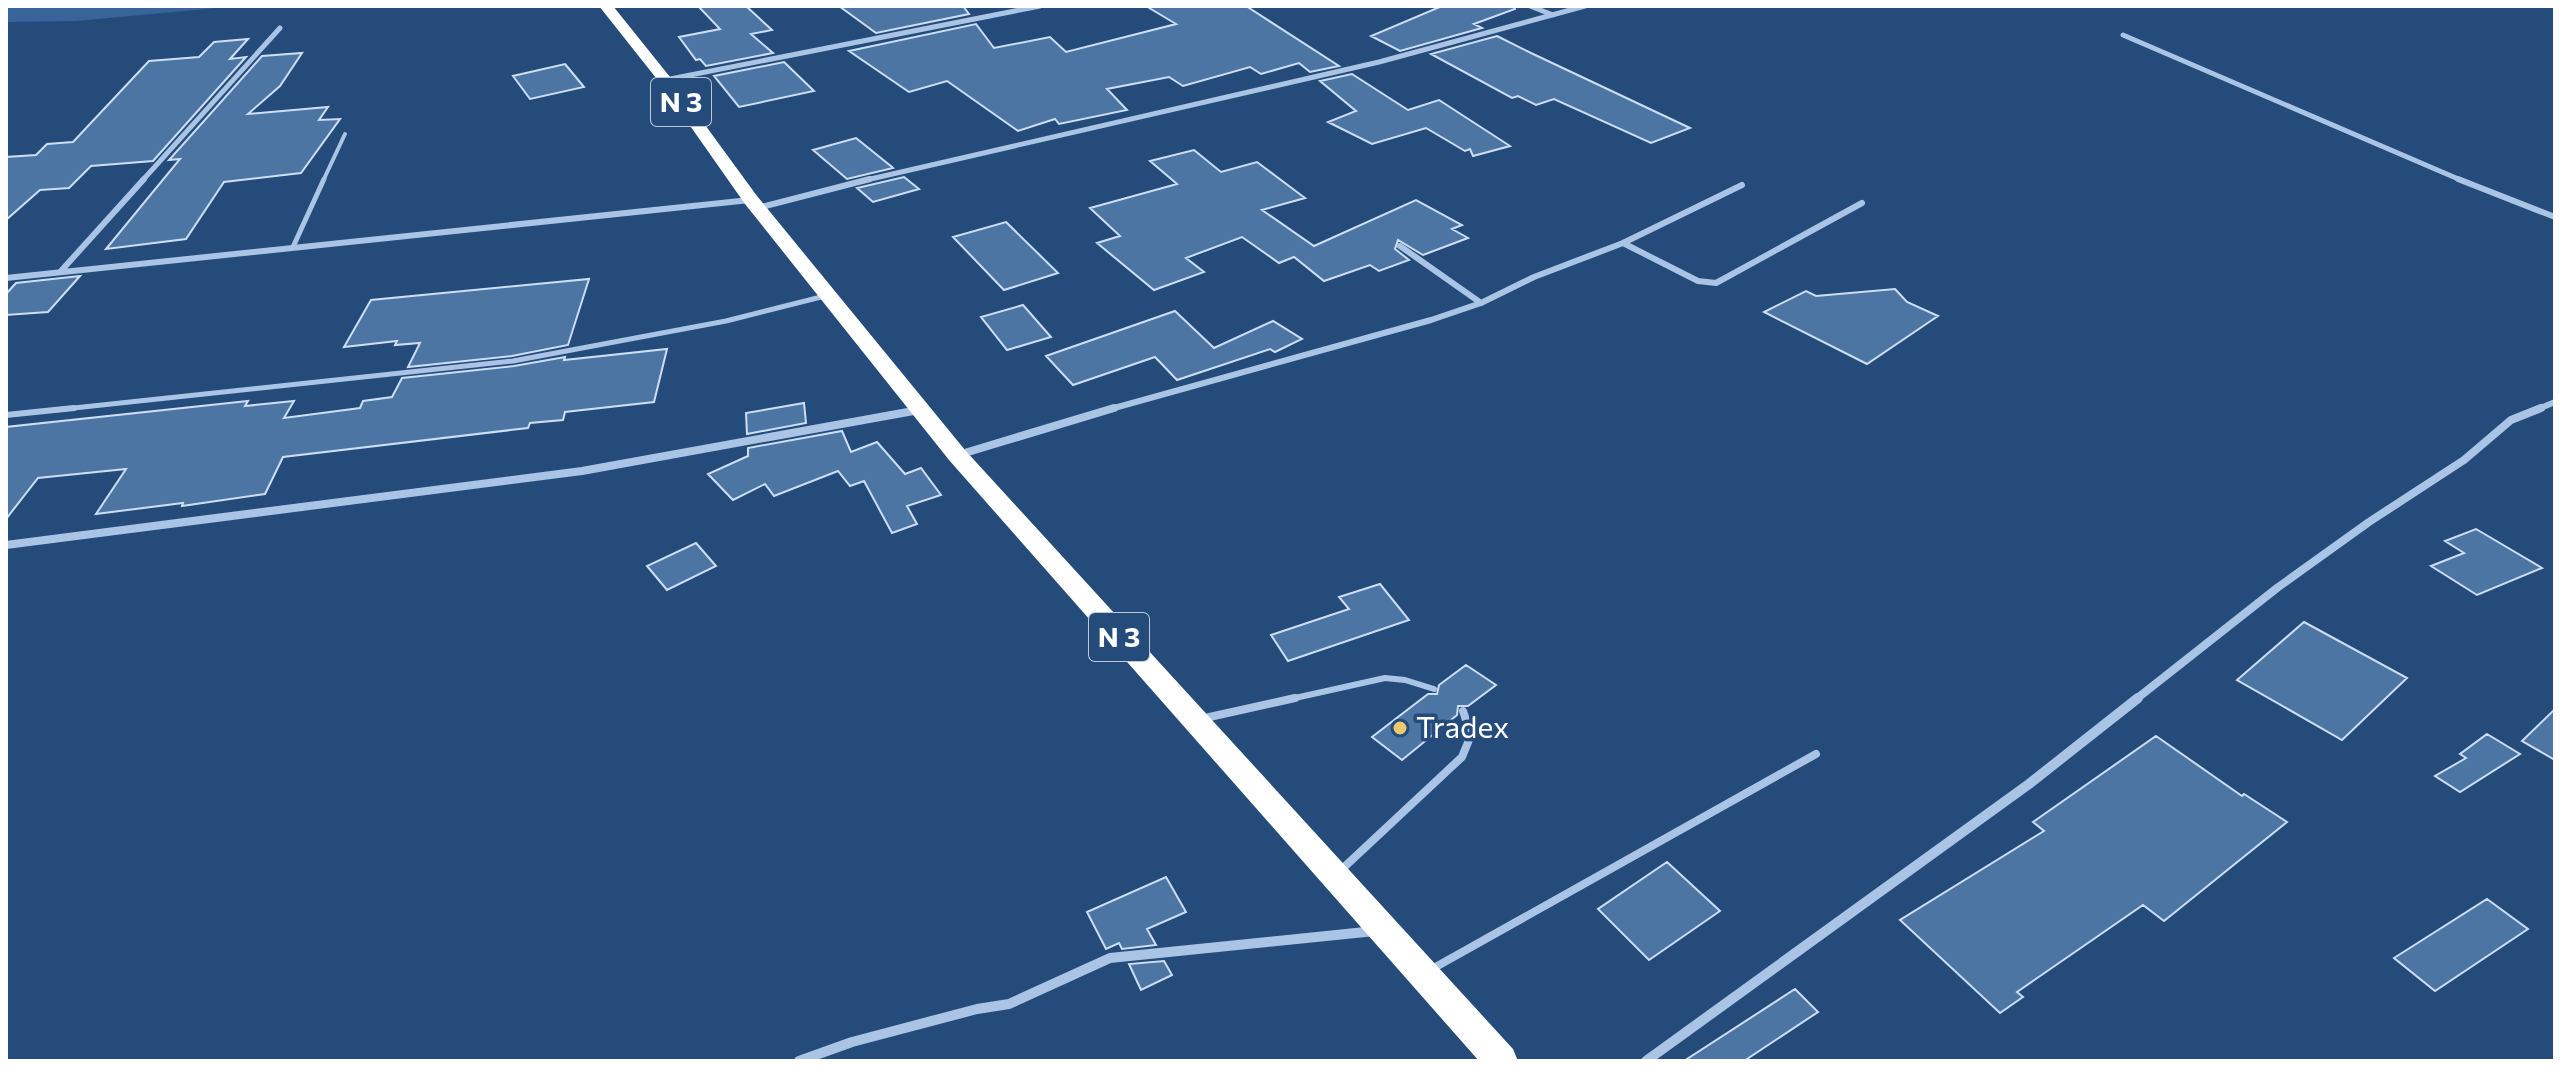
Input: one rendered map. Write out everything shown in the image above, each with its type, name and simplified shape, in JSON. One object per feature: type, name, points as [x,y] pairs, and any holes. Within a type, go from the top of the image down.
[{"type":"highway","name":"N 3","points":[[606,6],[665,80],[754,204],[957,455],[1381,931],[1501,1061]]},
{"type":"street","points":[[665,80],[1040,6]]},
{"type":"street","points":[[1530,6],[1554,15]]},
{"type":"street","points":[[6,278],[293,247],[754,204],[1270,90],[1585,6]]},
{"type":"street","points":[[60,272],[280,28]]},
{"type":"street","points":[[2123,35],[2382,149],[2555,217]]},
{"type":"street","points":[[957,455],[1481,303],[1559,267],[1623,243],[1742,185]]},
{"type":"street","points":[[1623,243],[1698,281],[1716,283],[1862,203]]},
{"type":"street","points":[[1400,246],[1481,303]]},
{"type":"street","points":[[1646,1061],[2029,784],[2277,588],[2369,522],[2464,460],[2511,420],[2555,402]]},
{"type":"street","points":[[6,545],[582,471],[920,410]]},
{"type":"street","points":[[799,1061],[852,1042],[977,1009],[1009,1004],[1110,958],[1381,931]]},
{"type":"lane","points":[[293,247],[345,134]]},
{"type":"lane","points":[[6,415],[513,361],[726,321],[828,296]]},
{"type":"lane","points":[[1194,721],[1385,678],[1405,680],[1434,689]]},
{"type":"lane","points":[[1334,877],[1462,757],[1471,735],[1463,711]]},
{"type":"lane","points":[[1422,975],[1816,754]]},
{"type":"shaded area","points":[[6,6],[239,6],[76,21],[6,22]]},
{"type":"building","points":[[698,6],[746,6],[772,30],[751,34],[773,53],[706,66],[700,59],[696,60],[679,37],[720,29]]},
{"type":"building","points":[[839,6],[963,6],[969,14],[876,33]]},
{"type":"building","points":[[1146,6],[1246,6],[1339,66],[1310,72],[1299,63],[1261,74],[1250,67],[1183,86],[1169,77],[1107,89],[1127,110],[1059,124],[1055,119],[1018,131],[947,81],[909,92],[849,51],[976,24],[994,48],[1050,37],[1066,52],[1176,24]]},
{"type":"building","points":[[1442,6],[1514,6],[1515,9],[1474,24],[1482,28],[1400,51],[1371,36]]},
{"type":"building","points":[[1497,36],[1690,128],[1651,143],[1554,99],[1536,105],[1518,96],[1512,98],[1431,54]]},
{"type":"building","points":[[248,39],[230,59],[246,57],[153,161],[91,166],[69,188],[40,190],[6,220],[6,157],[36,155],[47,144],[73,142],[149,61],[199,57],[214,42]]},
{"type":"building","points":[[302,53],[280,86],[248,114],[328,107],[319,120],[340,119],[301,173],[224,182],[186,239],[106,249],[180,159],[169,160],[262,56]]},
{"type":"building","points":[[784,62],[814,91],[739,107],[714,76]]},
{"type":"building","points":[[565,64],[584,87],[530,99],[513,76]]},
{"type":"building","points":[[1352,74],[1408,110],[1439,100],[1510,146],[1473,156],[1470,149],[1465,151],[1426,128],[1372,144],[1328,122],[1356,111],[1320,81]]},
{"type":"building","points":[[856,138],[893,168],[847,179],[813,150]]},
{"type":"building","points":[[1194,150],[1221,172],[1257,162],[1305,198],[1262,210],[1314,246],[1416,200],[1462,225],[1452,229],[1468,238],[1423,255],[1398,240],[1395,249],[1409,260],[1379,271],[1370,265],[1324,281],[1294,257],[1279,263],[1242,237],[1186,258],[1204,272],[1154,290],[1097,243],[1120,236],[1090,208],[1177,184],[1150,161]]},
{"type":"building","points":[[904,177],[919,189],[873,202],[857,188]]},
{"type":"building","points":[[1006,222],[1058,273],[1004,290],[953,237]]},
{"type":"building","points":[[80,276],[48,312],[6,315],[6,294],[16,283]]},
{"type":"building","points":[[589,279],[568,345],[512,356],[408,367],[420,343],[395,345],[397,341],[344,347],[371,300]]},
{"type":"building","points":[[1895,289],[1907,302],[1938,316],[1867,364],[1764,312],[1806,291],[1816,296]]},
{"type":"building","points":[[1023,305],[1051,337],[1007,350],[981,317]]},
{"type":"building","points":[[1175,311],[1214,348],[1273,321],[1302,339],[1275,352],[1270,349],[1177,380],[1155,357],[1073,385],[1046,356]]},
{"type":"building","points":[[667,349],[654,402],[565,412],[563,420],[530,423],[528,428],[283,457],[265,494],[182,506],[183,503],[96,514],[126,469],[38,478],[6,519],[6,427],[248,401],[245,406],[294,401],[284,418],[360,408],[363,401],[392,397],[402,378],[514,366],[565,357],[564,360]]},
{"type":"building","points":[[804,403],[806,423],[747,434],[746,413]]},
{"type":"building","points":[[842,431],[851,452],[877,442],[905,474],[921,468],[941,495],[907,506],[917,524],[892,533],[864,481],[850,486],[838,471],[774,496],[765,484],[733,500],[708,474],[748,456],[748,448]]},
{"type":"building","points":[[2476,529],[2542,568],[2477,595],[2431,566],[2464,553],[2445,541]]},
{"type":"building","points":[[696,543],[716,566],[667,590],[647,566]]},
{"type":"building","points":[[1380,584],[1409,620],[1288,661],[1271,635],[1349,609],[1339,597]]},
{"type":"building","points":[[2304,622],[2407,678],[2342,740],[2237,680]]},
{"type":"building","points":[[1466,665],[1496,685],[1468,706],[1458,706],[1457,715],[1402,760],[1372,737],[1428,694],[1437,694],[1439,685]]},
{"type":"building","points":[[2555,709],[2555,760],[2522,741]]},
{"type":"building","points":[[2487,734],[2520,754],[2460,792],[2435,776],[2466,758],[2460,754]]},
{"type":"building","points":[[2156,736],[2242,796],[2244,794],[2287,822],[2164,921],[2143,905],[2017,992],[2023,997],[2000,1013],[1900,920],[2044,831],[2033,822]]},
{"type":"building","points":[[1667,862],[1720,911],[1649,960],[1598,909]]},
{"type":"building","points":[[1166,877],[1186,912],[1147,929],[1156,945],[1122,949],[1119,943],[1106,949],[1087,912]]},
{"type":"building","points":[[2487,899],[2528,929],[2435,991],[2394,958]]},
{"type":"building","points":[[1164,961],[1172,975],[1141,990],[1129,964]]},
{"type":"building","points":[[1795,989],[1818,1012],[1744,1061],[1684,1061]]},
{"type":"place","name":"Tradex","points":[[1400,728]]}]
